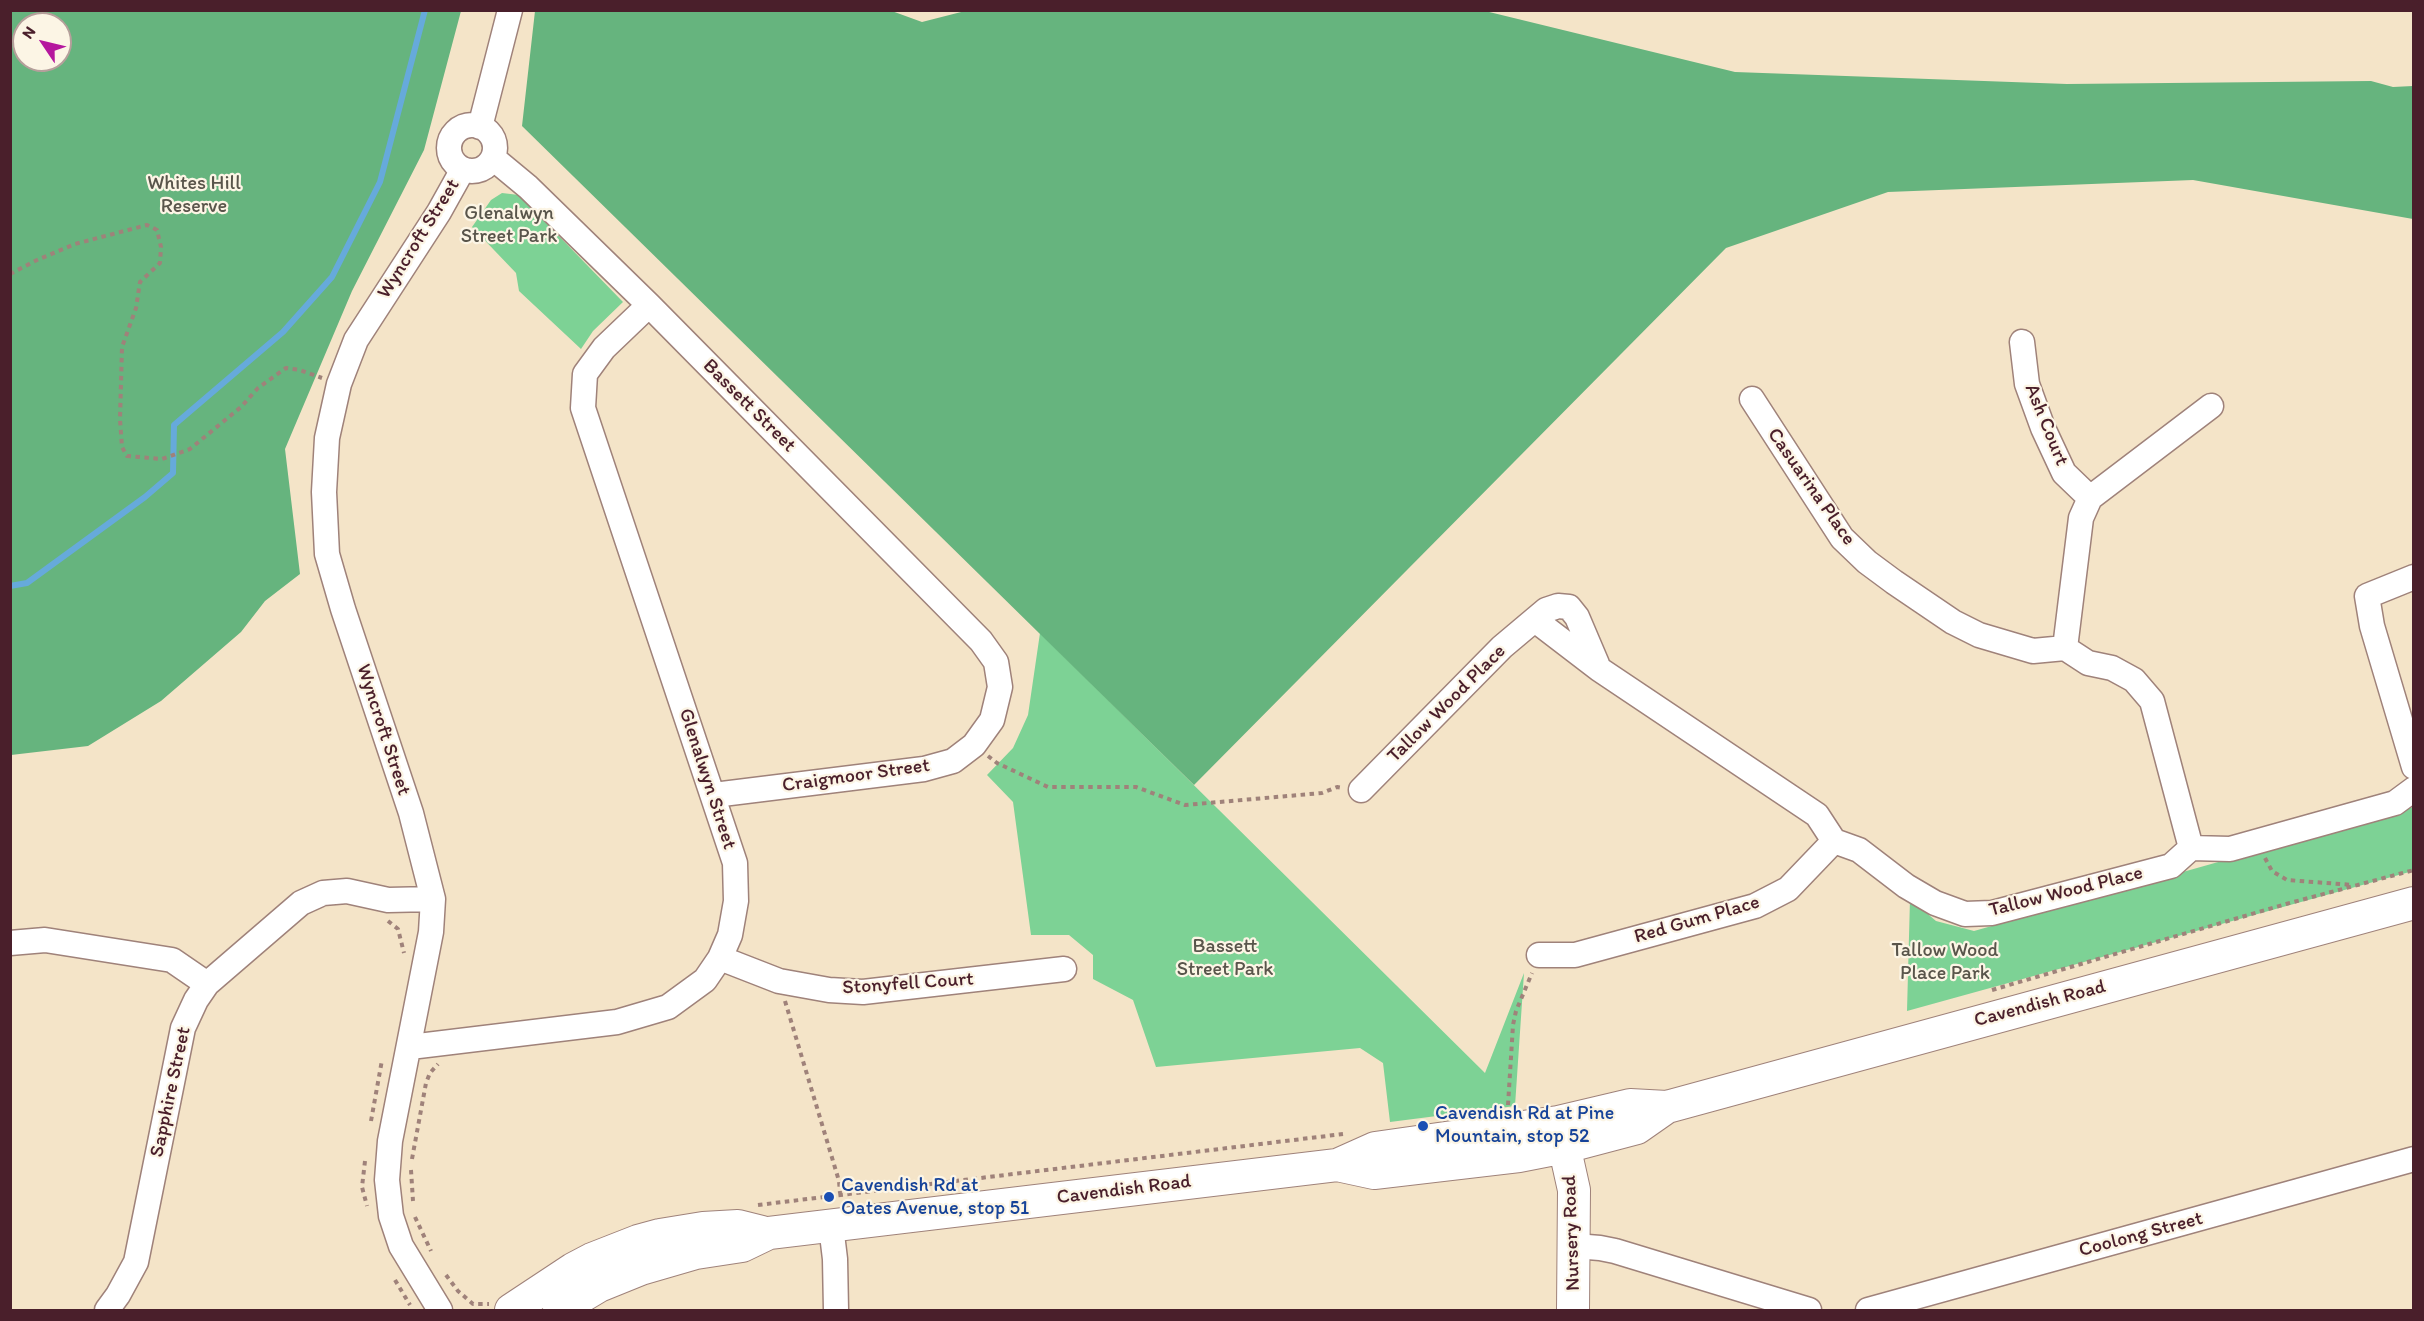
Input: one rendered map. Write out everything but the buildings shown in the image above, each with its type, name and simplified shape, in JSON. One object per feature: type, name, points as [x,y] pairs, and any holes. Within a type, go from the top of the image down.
[{"type":"main road","name":"Cavendish Road","points":[[503,1306],[592,1259],[638,1241],[682,1231],[738,1226],[769,1233],[1337,1165],[1375,1148],[1637,1128],[1667,1107],[2414,903]]},
{"type":"main road","name":"Nursery Road","points":[[1562,1134],[1574,1190],[1573,1311]]},
{"type":"main road","name":"Cavendish Road","points":[[559,1311],[599,1286],[641,1269],[696,1253],[742,1246],[769,1233]]},
{"type":"street","points":[[480,127],[510,10]]},
{"type":"street","points":[[463,127],[480,127],[488,132],[493,140],[495,149],[493,158],[480,169],[463,169],[451,157],[449,148],[451,140],[463,127]]},
{"type":"street","name":"Bassett Street","points":[[493,158],[528,188],[649,305],[981,641],[996,662]]},
{"type":"street","name":"Wyncroft Street","points":[[440,1311],[401,1246],[391,1216],[387,1180],[390,1140],[431,932],[433,899],[411,813],[327,554],[324,492],[327,438],[339,384],[357,340],[439,212],[463,169]]},
{"type":"street","name":"Glenalwyn Street","points":[[410,1047],[617,1022],[668,1007],[705,980],[720,958],[730,936],[736,892],[735,863],[714,795],[592,441],[583,408],[585,374],[603,348],[649,305]]},
{"type":"street","name":"Ash Court","points":[[2022,342],[2027,384],[2043,428],[2064,473],[2090,498]]},
{"type":"street","name":"Casuarina Place","points":[[1752,399],[1842,538],[1867,562],[1953,622],[1979,635],[2033,651],[2065,648]]},
{"type":"street","points":[[2211,406],[2090,498],[2081,518],[2065,648],[2088,663],[2112,668],[2134,680],[2152,701],[2192,848],[2230,849],[2395,803],[2414,789]]},
{"type":"street","points":[[2414,577],[2367,596],[2372,626],[2414,767]]},
{"type":"street","name":"Tallow Wood Place","points":[[1361,790],[1502,647],[1546,610],[1558,606],[1569,607],[1577,617],[1599,669],[1816,815],[1834,841],[1859,850],[1906,886],[1935,903],[1965,914],[1992,913],[2171,866],[2192,848]]},
{"type":"street","name":"Craigmoor Street","points":[[714,795],[924,769],[952,761],[974,745],[993,720],[1000,687],[996,662]]},
{"type":"street","name":"Red Gum Place","points":[[1539,955],[1575,955],[1755,906],[1788,889],[1834,841]]},
{"type":"street","name":"Sapphire Street","points":[[107,1311],[136,1262],[183,1028],[195,1000],[207,984],[301,903],[323,893],[347,891],[388,900],[433,899]]},
{"type":"street","points":[[10,943],[45,940],[172,960],[207,984]]},
{"type":"street","name":"Stonyfell Court","points":[[720,958],[779,981],[829,990],[863,992],[1064,969]]},
{"type":"street","name":"Coolong Street","points":[[1868,1311],[2414,1159]]},
{"type":"street","points":[[831,1226],[835,1259],[836,1311]]},
{"type":"street","points":[[1575,1246],[1615,1251],[1809,1311]]},
{"type":"path","points":[[10,274],[75,244],[147,225],[157,230],[161,247],[160,263],[140,282],[136,308],[122,347],[120,419],[122,447],[127,456],[162,459],[190,449],[242,407],[258,388],[286,368],[300,370],[339,384]]},
{"type":"path","points":[[974,745],[997,763],[1048,787],[1136,787],[1185,805],[1322,793],[1337,787],[1361,790]]},
{"type":"path","points":[[2256,842],[2272,871],[2287,880],[2355,886]]},
{"type":"path","points":[[1991,990],[2414,870]]},
{"type":"path","points":[[380,919],[398,929],[404,950],[403,960]]},
{"type":"path","points":[[1508,1111],[1516,1011],[1539,955]]},
{"type":"path","points":[[779,981],[839,1181],[840,1193]]},
{"type":"path","points":[[369,1129],[385,1049]]},
{"type":"path","points":[[432,1253],[413,1212],[411,1165],[426,1083],[430,1073],[440,1063],[437,1059]]},
{"type":"path","points":[[749,1206],[840,1193],[1346,1134]]},
{"type":"path","points":[[366,1152],[362,1187],[368,1209]]},
{"type":"path","points":[[444,1273],[458,1291],[473,1304],[503,1306]]},
{"type":"path","points":[[392,1274],[413,1311]]},
{"type":"green space","points":[[889,10],[922,22],[969,10],[1481,10],[1735,72],[2067,84],[2371,81],[2393,87],[2413,86],[2413,219],[2193,180],[1888,192],[1726,248],[1194,785],[522,126],[535,11]]},
{"type":"green space","name":"Whites Hill Reserve","points":[[10,11],[461,11],[424,150],[352,291],[285,449],[300,574],[265,601],[241,632],[161,701],[88,746],[11,755]]},
{"type":"green space","name":"Glenalwyn Street Park","points":[[502,193],[519,195],[623,302],[593,331],[581,349],[519,291],[516,273],[472,227],[491,200]]},
{"type":"green space","name":"Bassett Street Park","points":[[1040,633],[1485,1073],[1524,973],[1515,1106],[1390,1122],[1383,1063],[1360,1048],[1156,1067],[1133,1000],[1093,979],[1093,955],[1069,935],[1031,935],[1013,802],[987,775],[1013,748],[1028,715]]},
{"type":"green space","name":"Tallow Wood Place Park","points":[[2413,807],[2413,871],[1907,1011],[1910,899],[1936,921],[1974,931]]},
{"type":"waterway","points":[[10,586],[27,583],[145,497],[173,473],[174,425],[283,332],[332,277],[380,182],[425,10]]},
{"type":"place","name":"Cavendish Rd at Pine Mountain, stop 52","points":[[1423,1126]]},
{"type":"place","name":"Cavendish Rd at Oates Avenue, stop 51","points":[[829,1197]]}]
